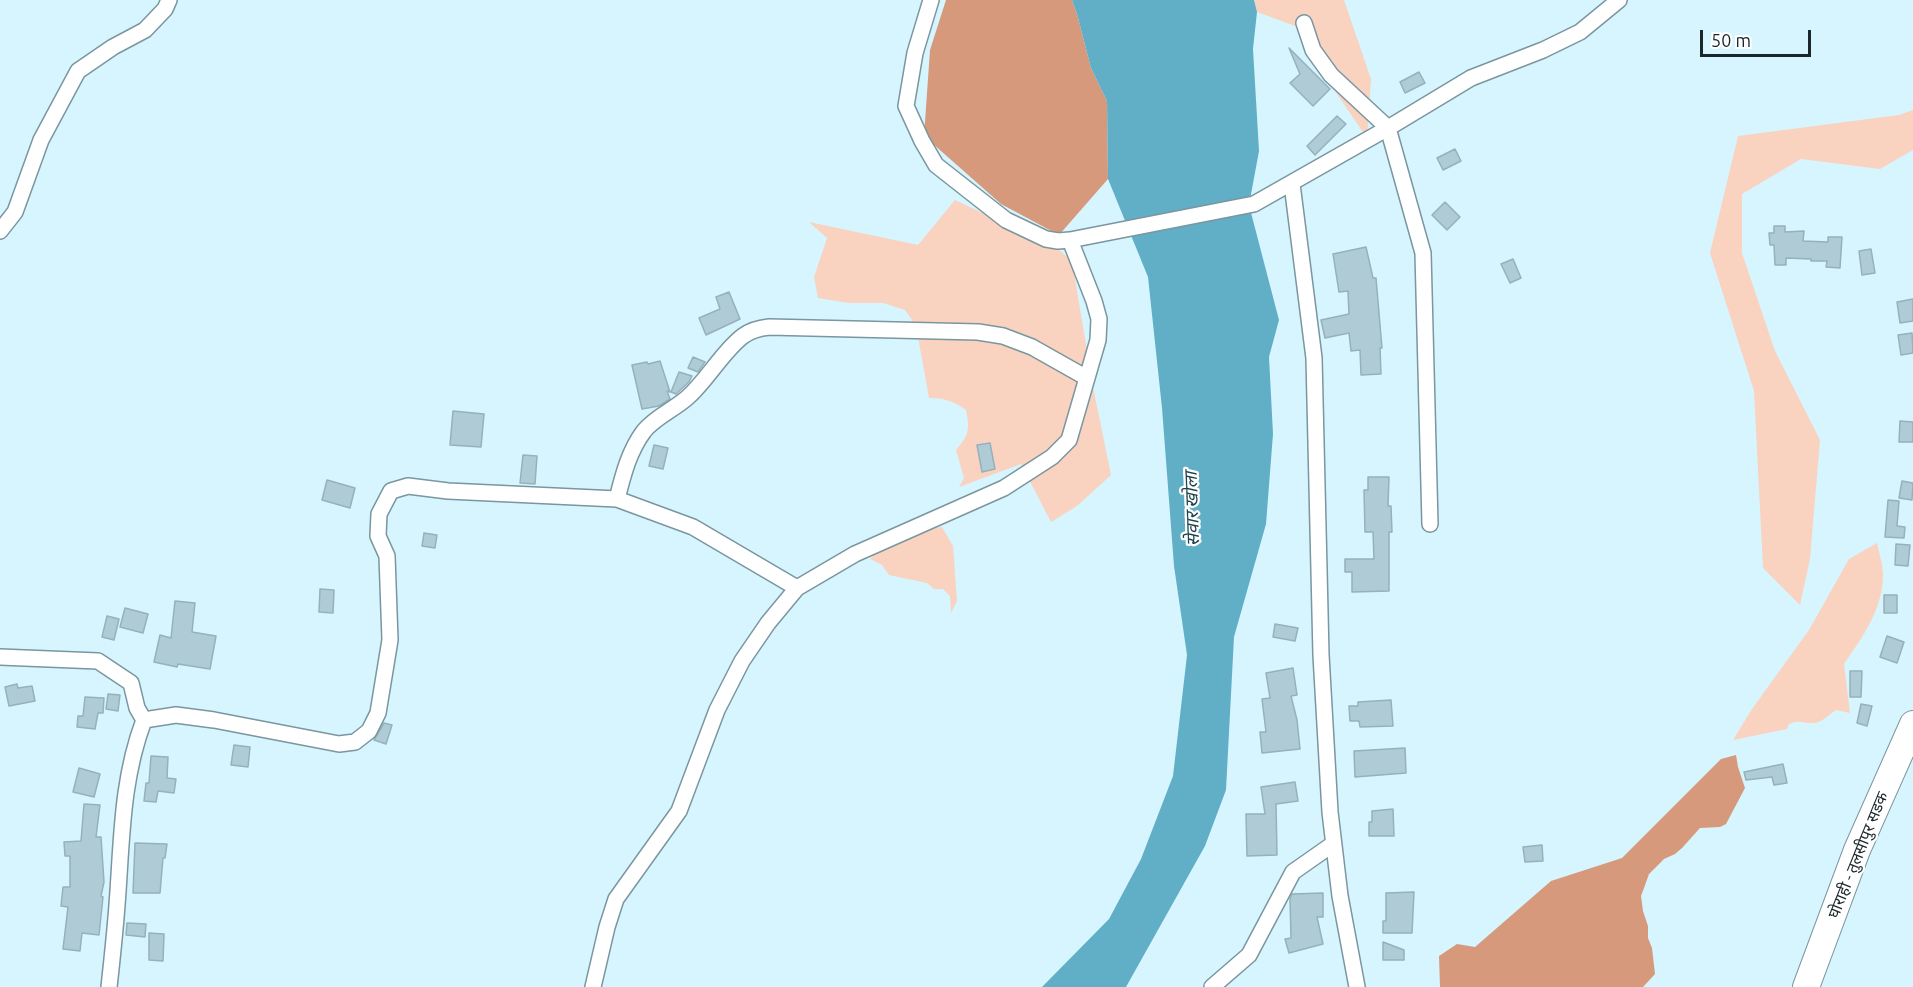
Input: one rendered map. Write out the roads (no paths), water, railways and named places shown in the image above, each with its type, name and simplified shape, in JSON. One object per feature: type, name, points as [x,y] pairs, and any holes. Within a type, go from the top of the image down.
[{"type":"main road","name":"घोराही - तुलसीपुर सडक","points":[[1806,987],[1857,850],[1912,727]]},
{"type":"street","points":[[0,231],[15,212],[41,140],[78,71],[112,46],[145,30],[165,9],[169,0]]},
{"type":"street","points":[[931,0],[915,53],[906,106],[927,149],[936,165],[1006,220],[1046,239],[1058,241],[1096,236],[1254,204],[1471,78],[1571,37],[1619,0]]},
{"type":"street","points":[[1304,23],[1313,50],[1331,75],[1388,128],[1423,253],[1430,524]]},
{"type":"street","points":[[1292,184],[1314,358],[1321,655],[1330,812],[1340,896],[1357,987]]},
{"type":"street","points":[[593,987],[616,898],[680,811],[717,710],[742,661],[768,623],[797,588],[855,554],[1004,488],[1052,457],[1069,440],[1098,340],[1099,319],[1070,240]]},
{"type":"street","points":[[617,499],[631,453],[645,429],[686,399],[736,342],[746,333],[756,329],[769,327],[978,332],[1003,336],[1032,347],[1087,378]]},
{"type":"street","points":[[144,720],[176,715],[339,744],[355,742],[369,731],[378,713],[390,640],[387,556],[378,536],[379,514],[391,491],[408,486],[448,491],[617,499],[693,527],[797,588]]},
{"type":"street","points":[[0,657],[98,661],[131,683],[137,708],[144,720],[130,762],[109,987]]},
{"type":"street","points":[[1212,987],[1249,955],[1293,872],[1333,844]]},
{"type":"water","name":"सेवार खोला","points":[[1072,0],[1254,0],[1257,12],[1253,49],[1259,151],[1249,205],[1279,320],[1269,357],[1273,434],[1266,524],[1234,637],[1226,790],[1205,846],[1126,987],[1042,987],[1109,919],[1141,859],[1173,776],[1187,655],[1174,566],[1162,408],[1148,277],[1108,179],[1107,101],[1091,68]]}]
